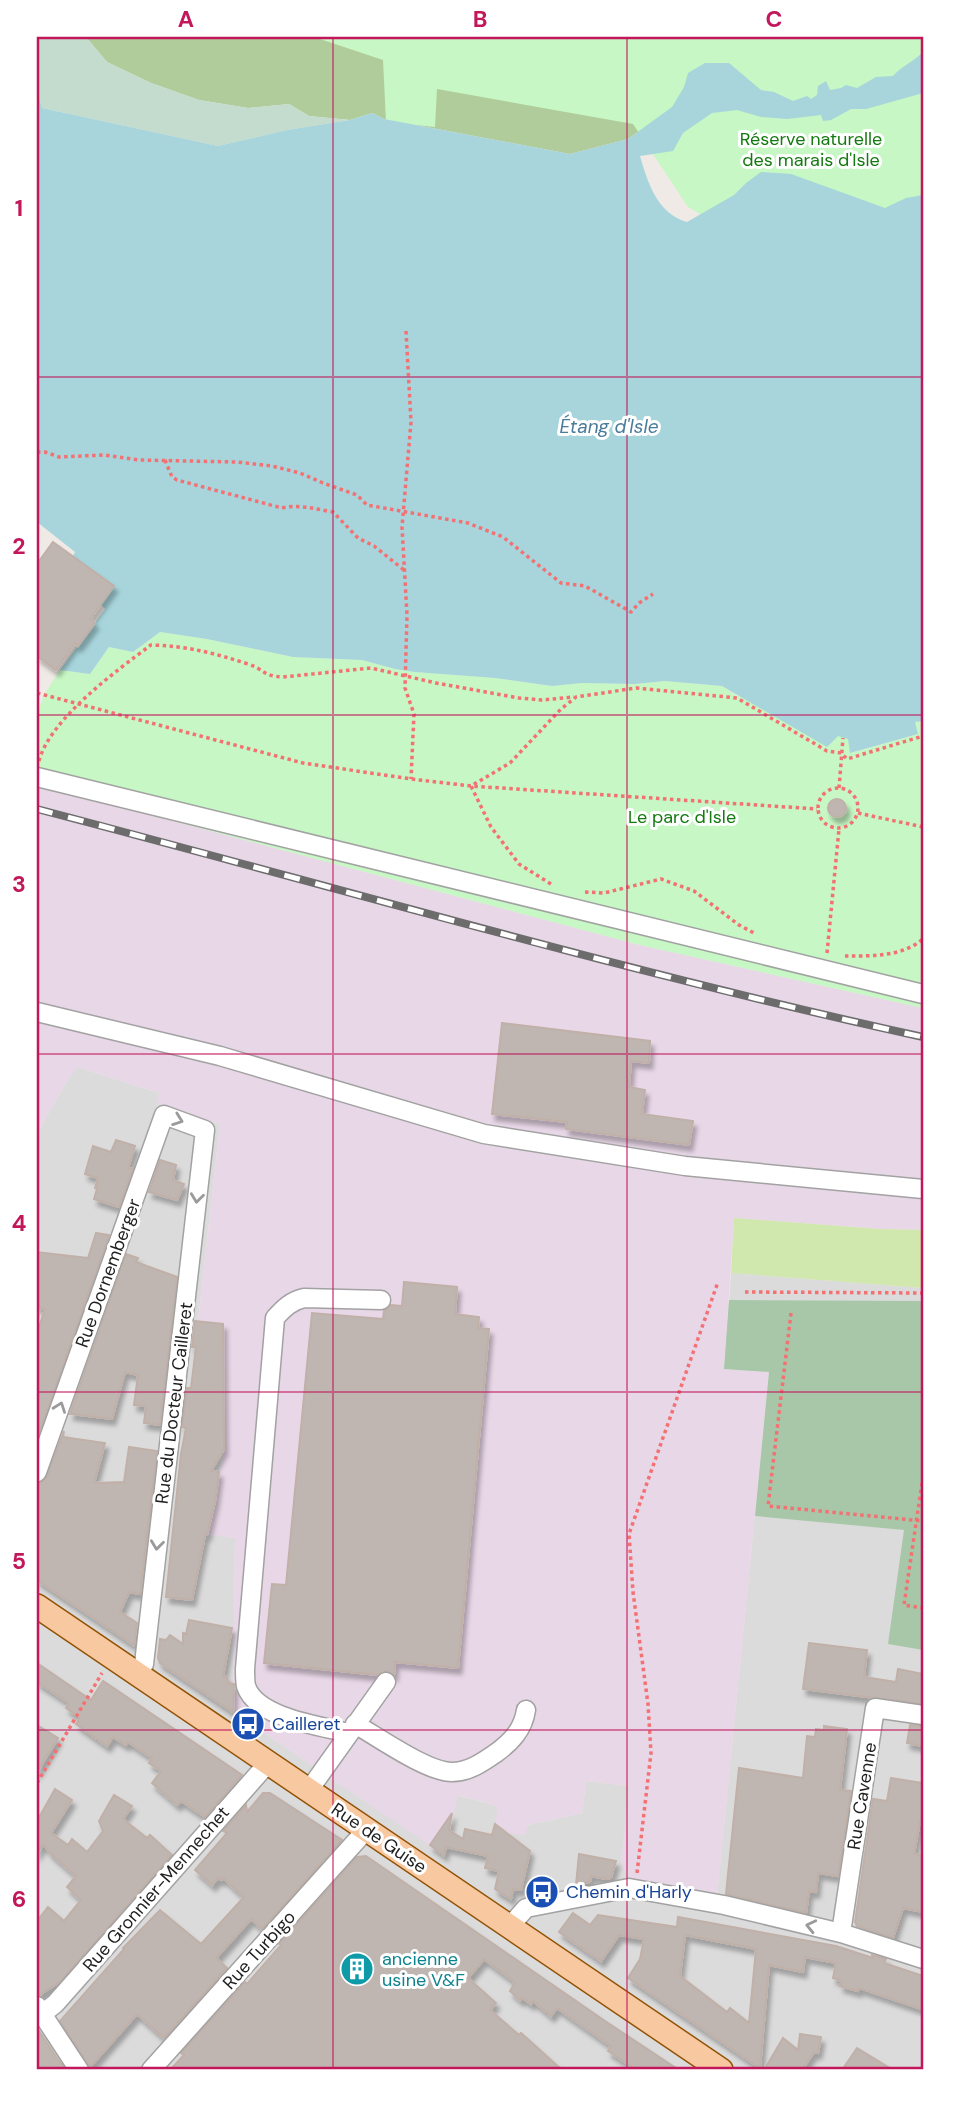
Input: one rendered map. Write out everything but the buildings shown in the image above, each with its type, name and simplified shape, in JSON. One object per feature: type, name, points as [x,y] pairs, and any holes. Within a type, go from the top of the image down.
[{"type":"main road","name":"Rue de Guise","points":[[37,1606],[719,2070]]},
{"type":"street","points":[[37,777],[923,994]]},
{"type":"street","points":[[37,1012],[220,1056],[484,1134],[685,1166],[923,1189]]},
{"type":"street","name":"Rue Dornemberger","points":[[37,1472],[164,1115],[205,1130]]},
{"type":"street","name":"Rue du Docteur Cailleret","points":[[137,1674],[144,1664],[205,1130]]},
{"type":"street","points":[[381,1300],[304,1298],[284,1307],[275,1318],[245,1670],[247,1688],[255,1701],[272,1713],[352,1728],[433,1769],[450,1772],[478,1765],[503,1748],[517,1734],[526,1710]]},
{"type":"street","points":[[309,1790],[386,1682]]},
{"type":"street","name":"Rue Cavenne","points":[[841,1933],[875,1708],[923,1716]]},
{"type":"street","name":"Rue Gronnier-Mennechet","points":[[39,2010],[55,2004],[268,1763]]},
{"type":"street","name":"Rue Turbigo","points":[[152,2070],[367,1829]]},
{"type":"street","points":[[510,1926],[526,1908],[629,1888],[724,1905],[841,1933],[923,1959]]},
{"type":"street","points":[[39,2010],[79,2070]]},
{"type":"path","points":[[406,331],[411,422],[408,476],[402,511],[407,615],[405,688],[414,714],[411,779]]},
{"type":"path","points":[[37,452],[59,457],[105,455],[139,460],[237,462],[272,466],[300,473],[357,495],[367,505],[468,523],[503,537],[561,583],[585,586],[631,612],[653,594]]},
{"type":"path","points":[[165,460],[172,477],[177,480],[282,508],[297,505],[333,512],[358,538],[374,546],[404,570]]},
{"type":"path","points":[[39,758],[42,748],[70,713],[151,645],[180,646],[217,654],[253,665],[268,677],[371,668],[436,683],[542,700],[636,688],[737,698],[827,751],[841,753],[848,759],[923,736]]},
{"type":"path","points":[[37,693],[303,763],[471,786],[817,809]]},
{"type":"path","points":[[471,786],[510,763],[561,709],[576,697]]},
{"type":"path","points":[[839,788],[843,738]]},
{"type":"path","points":[[471,786],[491,827],[519,864],[561,890]]},
{"type":"path","points":[[833,788],[839,788],[852,794],[858,806],[858,813],[851,824],[839,829],[822,821],[817,809],[821,796],[833,788]]},
{"type":"path","points":[[858,813],[923,827]]},
{"type":"path","points":[[827,956],[839,829]]},
{"type":"path","points":[[583,892],[604,893],[661,878],[694,891],[739,925],[760,936]]},
{"type":"path","points":[[841,956],[882,956],[923,939]]},
{"type":"path","points":[[636,1889],[651,1753],[629,1534],[718,1282]]},
{"type":"path","points":[[745,1292],[923,1293]]},
{"type":"path","points":[[791,1314],[768,1506],[923,1521]]},
{"type":"path","points":[[923,1476],[904,1605],[923,1608]]},
{"type":"path","points":[[37,1783],[103,1674],[98,1665],[103,1651]]},
{"type":"shaded area","points":[[37,785],[640,945],[923,1008],[923,1230],[734,1218],[724,1369],[769,1372],[717,1897],[630,1883],[621,1862],[629,1786],[586,1781],[582,1813],[528,1825],[525,1835],[507,1833],[495,1824],[498,1806],[458,1795],[444,1855],[233,1712],[235,1538],[207,1535],[224,1449],[223,1324],[198,1321],[220,1124],[156,1104],[159,1093],[77,1067],[37,1134]]},
{"type":"shaded area","points":[[77,1067],[159,1093],[157,1104],[220,1124],[198,1321],[223,1324],[224,1449],[207,1534],[235,1538],[233,1712],[444,1854],[457,1795],[498,1806],[528,1825],[582,1813],[586,1781],[630,1786],[621,1862],[717,1896],[769,1372],[724,1369],[731,1273],[923,1288],[923,2070],[37,2070],[37,1134]]},
{"type":"green space","points":[[37,37],[86,37],[107,62],[151,83],[199,100],[248,108],[289,104],[309,116],[350,120],[287,130],[218,146],[42,108],[37,89]]},
{"type":"green space","points":[[86,37],[760,37],[628,139],[570,154],[384,119],[372,113],[350,120],[309,116],[289,104],[248,108],[199,100],[151,83],[107,62]]},
{"type":"green space","name":"Réserve naturelle des marais d'Isle","points":[[314,37],[923,37],[923,342],[688,207],[633,124],[437,89],[435,127],[386,122],[383,60]]},
{"type":"green space","name":"Le parc d'Isle","points":[[160,632],[293,657],[362,660],[415,672],[495,678],[552,686],[665,681],[722,686],[736,695],[849,739],[851,753],[918,734],[914,722],[923,721],[923,1008],[640,945],[37,785],[37,715],[44,695],[60,670],[90,674],[109,647],[133,652]]},
{"type":"green space","points":[[734,1218],[923,1230],[923,1288],[731,1273]]},
{"type":"green space","points":[[729,1300],[923,1301],[923,1650],[888,1644],[904,1530],[755,1516],[769,1372],[724,1369]]},
{"type":"water","name":"Étang d'Isle","points":[[923,52],[923,93],[866,109],[851,109],[831,120],[823,121],[821,115],[787,119],[761,117],[737,110],[712,113],[683,133],[673,151],[640,156],[651,187],[661,205],[677,218],[687,222],[734,195],[761,172],[791,174],[885,208],[906,198],[923,195],[923,721],[915,722],[918,734],[850,753],[848,739],[838,736],[827,747],[722,686],[665,681],[552,686],[495,678],[415,672],[362,660],[293,657],[160,632],[133,652],[109,647],[90,674],[60,670],[105,609],[101,605],[113,586],[73,556],[75,552],[37,522],[37,89],[42,108],[218,146],[287,130],[350,120],[372,113],[384,119],[570,154],[628,139],[672,107],[684,87],[688,73],[705,63],[729,63],[761,90],[774,92],[793,101],[807,96],[811,99],[817,95],[818,86],[826,81],[830,90],[846,85],[857,88],[876,77],[893,76]]},
{"type":"railway","points":[[37,809],[589,957],[923,1037]]},
{"type":"place","name":"Cailleret","points":[[248,1724]]},
{"type":"place","name":"Chemin d'Harly","points":[[542,1892]]},
{"type":"place","name":"ancienne usine V&F","points":[[357,1969]]}]
